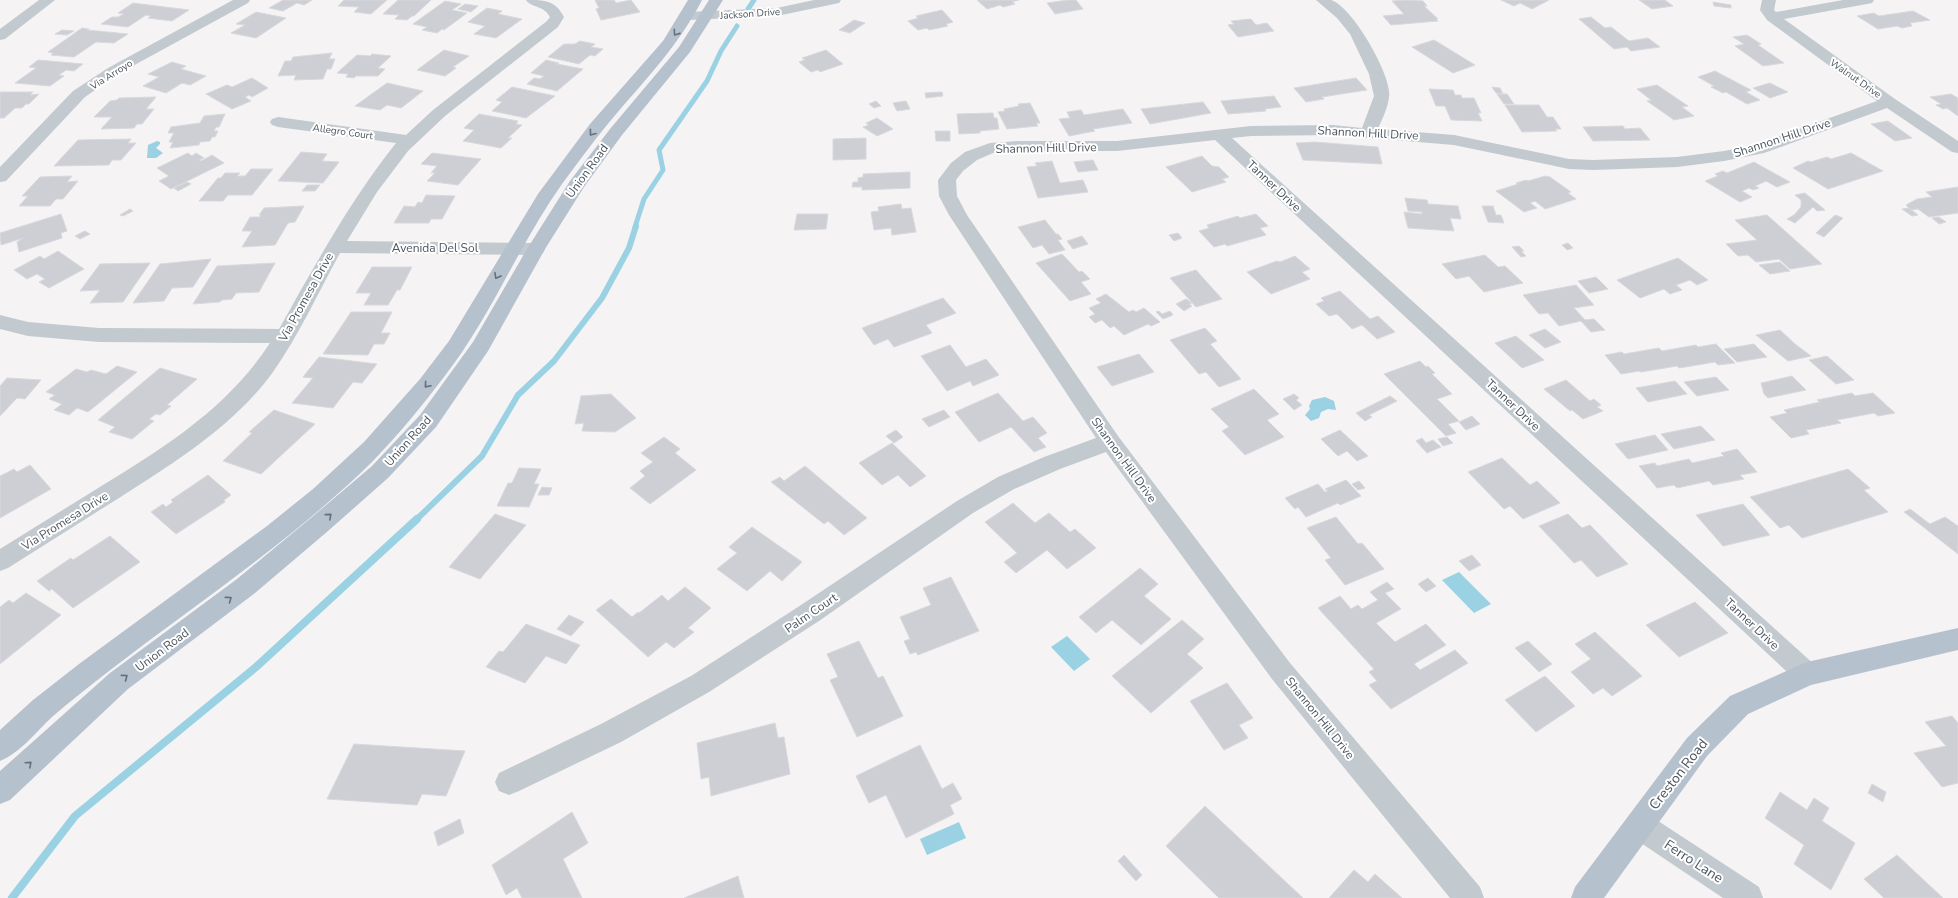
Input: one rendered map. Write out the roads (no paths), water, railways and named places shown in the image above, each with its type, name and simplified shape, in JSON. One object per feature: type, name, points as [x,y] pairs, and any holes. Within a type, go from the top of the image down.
[{"type":"main road","name":"Union Road","points":[[0,748],[20,729],[104,661],[178,604],[271,537],[364,456],[430,382],[454,349],[544,197],[597,126],[667,45],[702,8]]},
{"type":"main road","name":"Union Road","points":[[0,790],[119,681],[246,586],[380,472],[428,421],[481,346],[536,249],[576,185],[616,132],[686,49],[702,8]]},
{"type":"main road","name":"Creston Road","points":[[1586,898],[1697,747],[1740,705],[1807,674],[1958,639]]},
{"type":"street","points":[[0,36],[48,0]]},
{"type":"street","name":"Via Arroyo","points":[[0,177],[79,94],[113,71],[243,0]]},
{"type":"street","name":"Via Promesa Drive","points":[[0,561],[170,455],[242,394],[265,367],[285,336],[334,247],[369,190],[408,140],[439,113],[554,24],[557,17],[555,11],[551,7],[533,0]]},
{"type":"street","name":"Jackson Drive","points":[[702,8],[776,12],[834,0]]},
{"type":"street","points":[[1323,0],[1342,15],[1357,33],[1378,74],[1382,96],[1369,131]]},
{"type":"street","points":[[1769,0],[1767,10],[1772,17],[1867,0]]},
{"type":"street","name":"Walnut Drive","points":[[1772,17],[1889,102],[1958,148]]},
{"type":"street","name":"Shannon Hill Drive","points":[[1468,898],[1282,671],[1110,442],[958,215],[948,196],[947,180],[957,167],[971,156],[990,148],[1018,146],[1117,146],[1251,130],[1369,131],[1454,140],[1569,164],[1593,165],[1677,162],[1724,156],[1758,149],[1889,102]]},
{"type":"street","name":"Allegro Court","points":[[278,122],[408,140]]},
{"type":"street","name":"Tanner Drive","points":[[1219,135],[1807,674]]},
{"type":"street","name":"Avenida Del Sol","points":[[334,247],[536,249]]},
{"type":"street","points":[[0,322],[28,329],[99,335],[285,336]]},
{"type":"street","name":"Palm Court","points":[[509,782],[611,733],[700,684],[804,617],[965,507],[1006,483],[1052,463],[1110,442]]},
{"type":"street","name":"Ferro Lane","points":[[1639,825],[1722,879],[1748,898]]},
{"type":"water","points":[[157,141],[160,142],[160,144],[156,148],[163,153],[156,158],[147,158],[148,145]]},
{"type":"water","points":[[1325,397],[1334,401],[1336,410],[1328,409],[1321,412],[1319,418],[1311,421],[1305,415],[1310,409],[1309,406],[1312,400]]},
{"type":"water","points":[[1459,572],[1491,604],[1474,613],[1442,580]]},
{"type":"water","points":[[1067,636],[1090,659],[1074,671],[1051,647]]},
{"type":"water","points":[[959,822],[966,838],[927,855],[920,839]]},
{"type":"waterway","points":[[748,9],[754,0]]},
{"type":"waterway","points":[[635,227],[644,199],[663,170],[659,150],[707,81],[721,51],[737,26]]},
{"type":"waterway","points":[[416,520],[482,456],[518,395],[554,361],[602,298],[629,248],[636,226]]},
{"type":"waterway","points":[[12,898],[75,816],[256,667],[417,519]]}]
